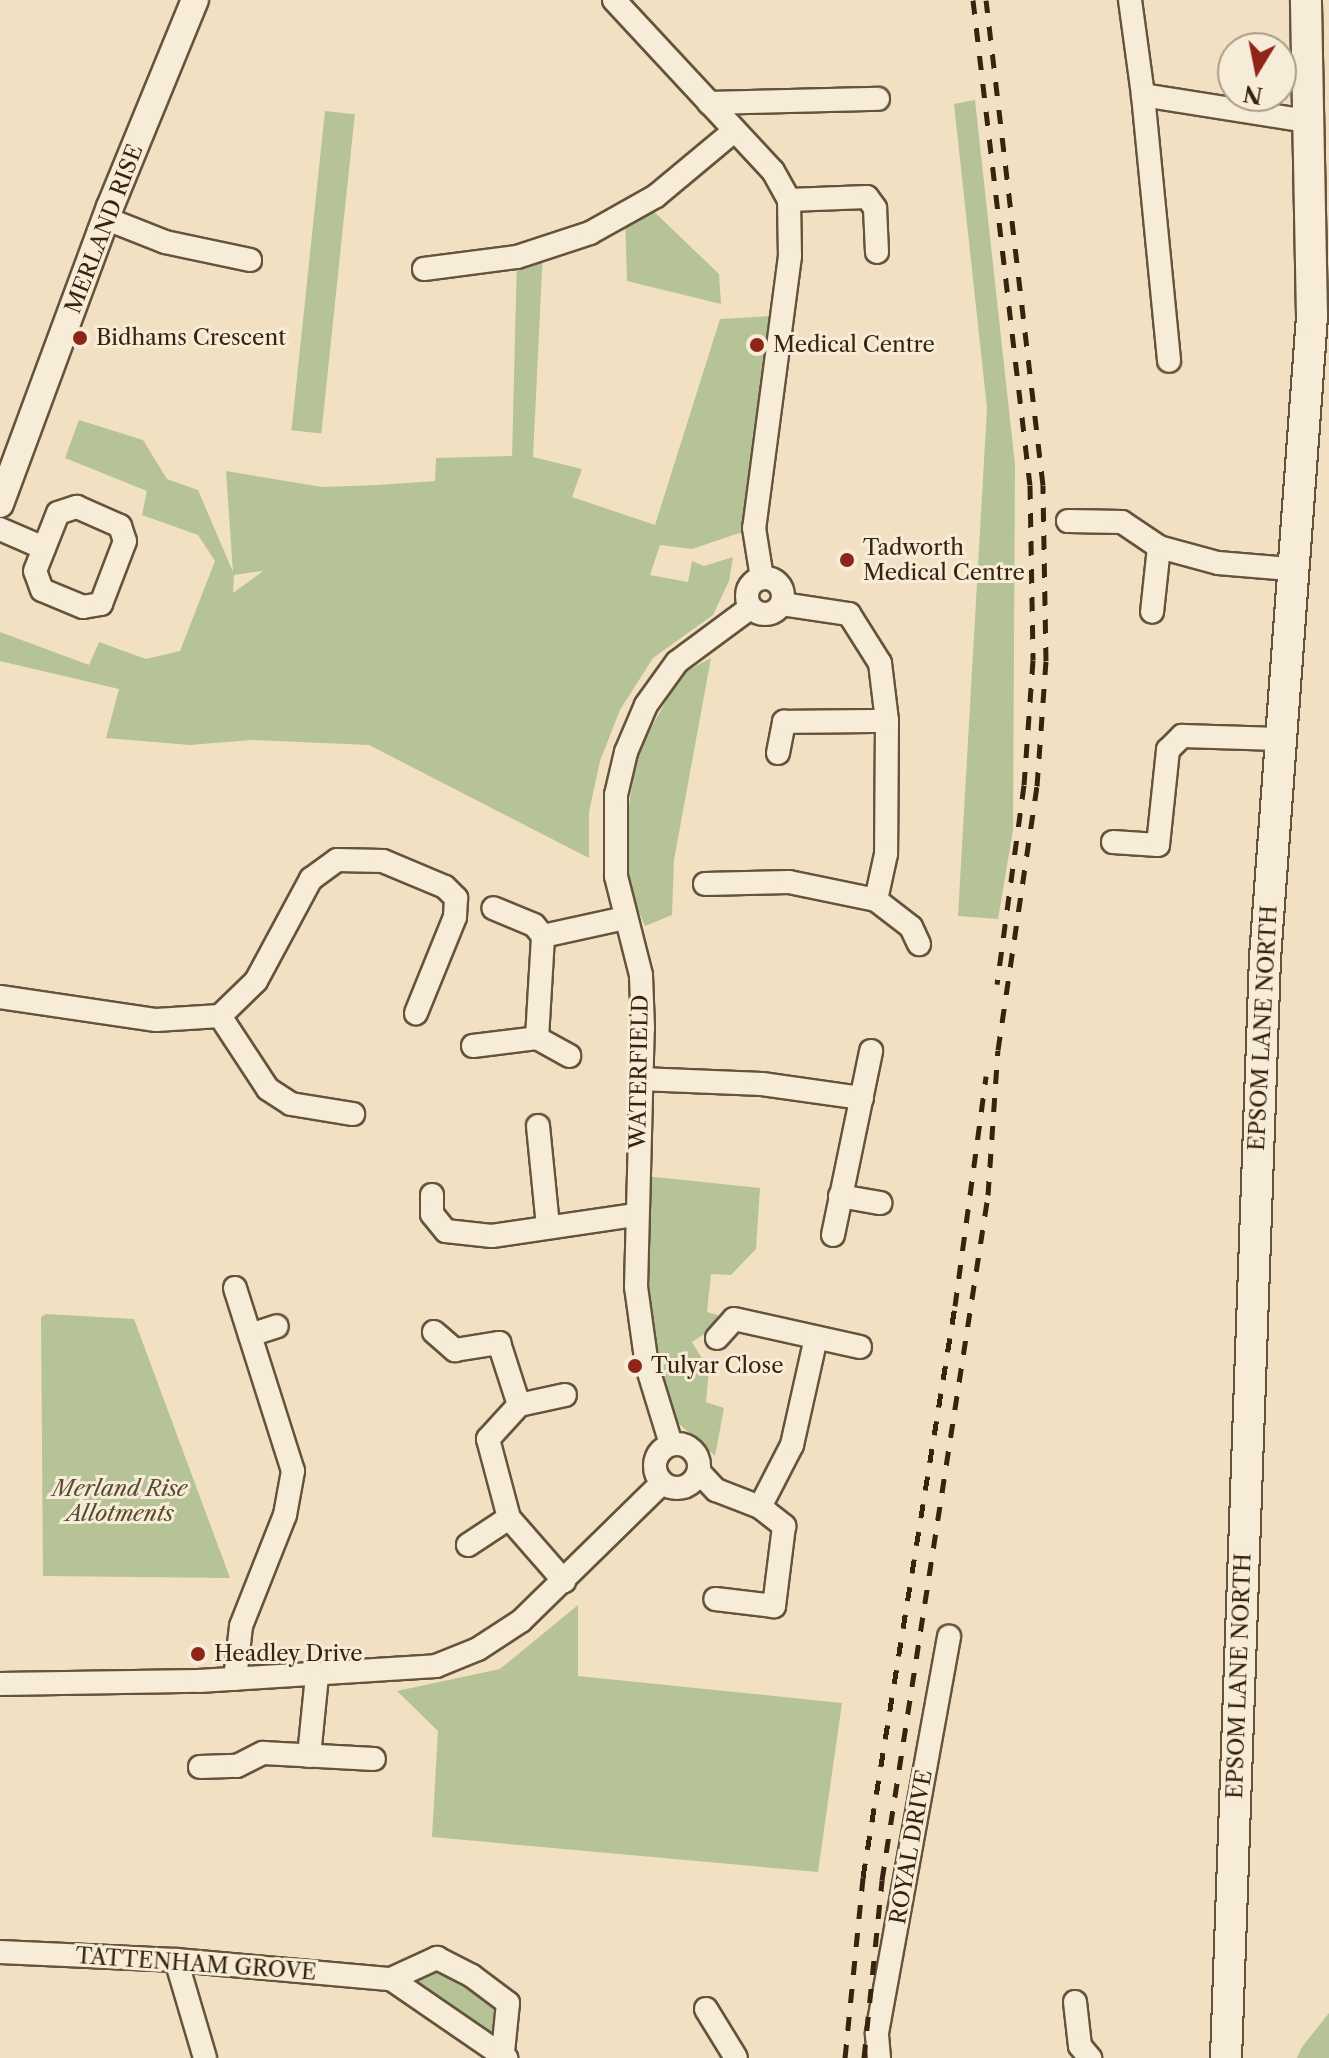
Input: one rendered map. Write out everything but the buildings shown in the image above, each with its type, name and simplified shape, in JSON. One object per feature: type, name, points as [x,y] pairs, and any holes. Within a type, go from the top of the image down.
[{"type":"main road","name":"EPSOM LANE NORTH","points":[[1226,2058],[1261,1049],[1290,569],[1312,316],[1306,0]]},
{"type":"street","name":"MERLAND RISE","points":[[0,504],[107,219],[195,0]]},
{"type":"street","points":[[1130,0],[1143,95],[1169,361]]},
{"type":"street","points":[[622,3],[773,171],[789,200],[790,256],[754,528],[762,578]]},
{"type":"street","points":[[1143,95],[1308,121]]},
{"type":"street","points":[[709,103],[878,99]]},
{"type":"street","points":[[424,269],[517,257],[590,233],[656,196],[734,131]]},
{"type":"street","points":[[789,200],[867,197],[875,208],[877,252]]},
{"type":"street","points":[[107,219],[165,242],[250,260]]},
{"type":"street","points":[[77,507],[120,526],[125,541],[101,604],[83,607],[42,590],[35,571],[44,548],[58,513],[77,507]]},
{"type":"street","points":[[1068,521],[1122,522],[1159,547],[1218,563],[1290,569]]},
{"type":"street","points":[[0,529],[44,548]]},
{"type":"street","points":[[1152,612],[1159,547]]},
{"type":"street","points":[[762,578],[778,582],[782,604]]},
{"type":"street","points":[[762,578],[748,589],[750,608],[767,615],[782,604],[849,614],[880,663],[887,721],[886,854],[876,900]]},
{"type":"street","name":"WATERFIELD","points":[[671,1444],[647,1366],[636,1287],[641,975],[625,918],[612,838],[626,752],[646,705],[677,662],[750,608]]},
{"type":"street","points":[[778,753],[784,722],[887,721]]},
{"type":"street","points":[[1113,842],[1158,845],[1168,750],[1182,736],[1279,739]]},
{"type":"street","points":[[0,997],[156,1020],[220,1016],[256,981],[311,879],[337,860],[383,861],[445,887],[456,898],[455,917],[416,1013]]},
{"type":"street","points":[[705,884],[789,882],[876,900],[911,927],[919,944]]},
{"type":"street","points":[[493,908],[534,925],[543,936],[537,1038]]},
{"type":"street","points":[[543,936],[625,918]]},
{"type":"street","points":[[220,1016],[268,1089],[291,1104],[353,1114]]},
{"type":"street","points":[[473,1046],[537,1038],[569,1056]]},
{"type":"street","points":[[833,1235],[871,1051]]},
{"type":"street","points":[[640,1079],[762,1084],[862,1098]]},
{"type":"street","points":[[538,1126],[548,1227]]},
{"type":"street","points":[[432,1195],[432,1214],[446,1231],[492,1236],[635,1215]]},
{"type":"street","points":[[840,1196],[880,1203]]},
{"type":"street","points":[[235,1288],[293,1471],[285,1515],[241,1626],[235,1679]]},
{"type":"street","points":[[717,1338],[734,1319],[860,1347]]},
{"type":"street","points":[[250,1335],[277,1326]]},
{"type":"street","points":[[434,1332],[455,1350],[499,1343],[519,1405]]},
{"type":"street","points":[[760,1507],[792,1445],[816,1338]]},
{"type":"street","points":[[564,1581],[509,1518],[488,1439],[519,1405],[565,1395]]},
{"type":"street","points":[[662,1483],[654,1464],[661,1450],[671,1444],[695,1452],[699,1472],[716,1490],[760,1507],[784,1526],[774,1606],[715,1599]]},
{"type":"street","points":[[662,1483],[684,1487],[699,1472]]},
{"type":"street","points":[[0,1684],[317,1676],[436,1666],[478,1649],[521,1621],[662,1483]]},
{"type":"street","points":[[468,1545],[509,1518]]},
{"type":"street","name":"ROYAL DRIVE","points":[[879,2058],[877,2033],[949,1636]]},
{"type":"street","points":[[309,1756],[317,1676]]},
{"type":"street","points":[[200,1767],[237,1766],[263,1753],[374,1759]]},
{"type":"street","name":"TATTENHAM GROVE","points":[[0,1952],[176,1960],[391,1979],[504,2055],[508,2003],[472,1976],[437,1958],[391,1979]]},
{"type":"street","points":[[176,1960],[205,2058]]},
{"type":"street","points":[[1075,2002],[1080,2046],[1090,2058]]},
{"type":"street","points":[[706,2009],[736,2058]]},
{"type":"green space","points":[[975,100],[1015,465],[1013,830],[998,919],[958,916],[987,408],[954,104]]},
{"type":"green space","points":[[325,111],[355,114],[321,433],[291,430]]},
{"type":"green space","points":[[645,203],[719,274],[721,304],[627,281],[625,217]]},
{"type":"green space","points":[[543,250],[533,457],[582,469],[572,497],[655,525],[720,319],[772,316],[754,528],[692,549],[660,545],[650,575],[688,582],[692,561],[704,566],[733,557],[729,581],[713,615],[653,658],[620,710],[600,761],[589,812],[589,858],[369,745],[252,740],[190,745],[106,738],[119,689],[0,661],[0,632],[89,665],[99,642],[146,659],[180,651],[215,561],[198,535],[142,515],[147,491],[65,458],[79,420],[143,440],[167,479],[198,490],[233,572],[226,471],[322,487],[378,485],[435,481],[436,458],[512,456],[517,257]],"holes":[[[262,572],[233,593],[234,575]]]},
{"type":"green space","points":[[711,658],[674,860],[672,915],[645,926],[628,888],[622,850],[637,753],[681,674]]},
{"type":"green space","points":[[636,1175],[760,1188],[756,1249],[731,1275],[711,1274],[707,1312],[718,1315],[715,1327],[692,1342],[709,1370],[706,1402],[724,1408],[715,1456],[658,1405]]},
{"type":"green space","name":"Merland Rise Allotments","points":[[46,1314],[134,1319],[230,1578],[43,1576],[41,1317]]},
{"type":"green space","points":[[578,1605],[578,1676],[842,1703],[818,1872],[432,1837],[438,1731],[397,1691],[500,1669]]},
{"type":"green space","points":[[437,1958],[508,2003],[503,2052],[391,1979]]},
{"type":"green space","points":[[1329,2013],[1329,2058],[1297,2058],[1302,2047]]},
{"type":"railway","points":[[973,0],[1030,485],[1033,660],[1024,785],[997,984]]},
{"type":"railway","points":[[864,2058],[882,1880],[988,1195],[998,1050],[1037,786],[1046,661],[1043,485],[986,0]]},
{"type":"railway","points":[[845,2058],[863,1877],[955,1306],[986,1076]]},
{"type":"place","name":"Bidhams Crescent","points":[[80,338]]},
{"type":"place","name":"Medical Centre","points":[[757,345]]},
{"type":"place","name":"Tadworth Medical Centre","points":[[847,560]]},
{"type":"place","name":"Tulyar Close","points":[[635,1366]]},
{"type":"place","name":"Headley Drive","points":[[198,1654]]}]
